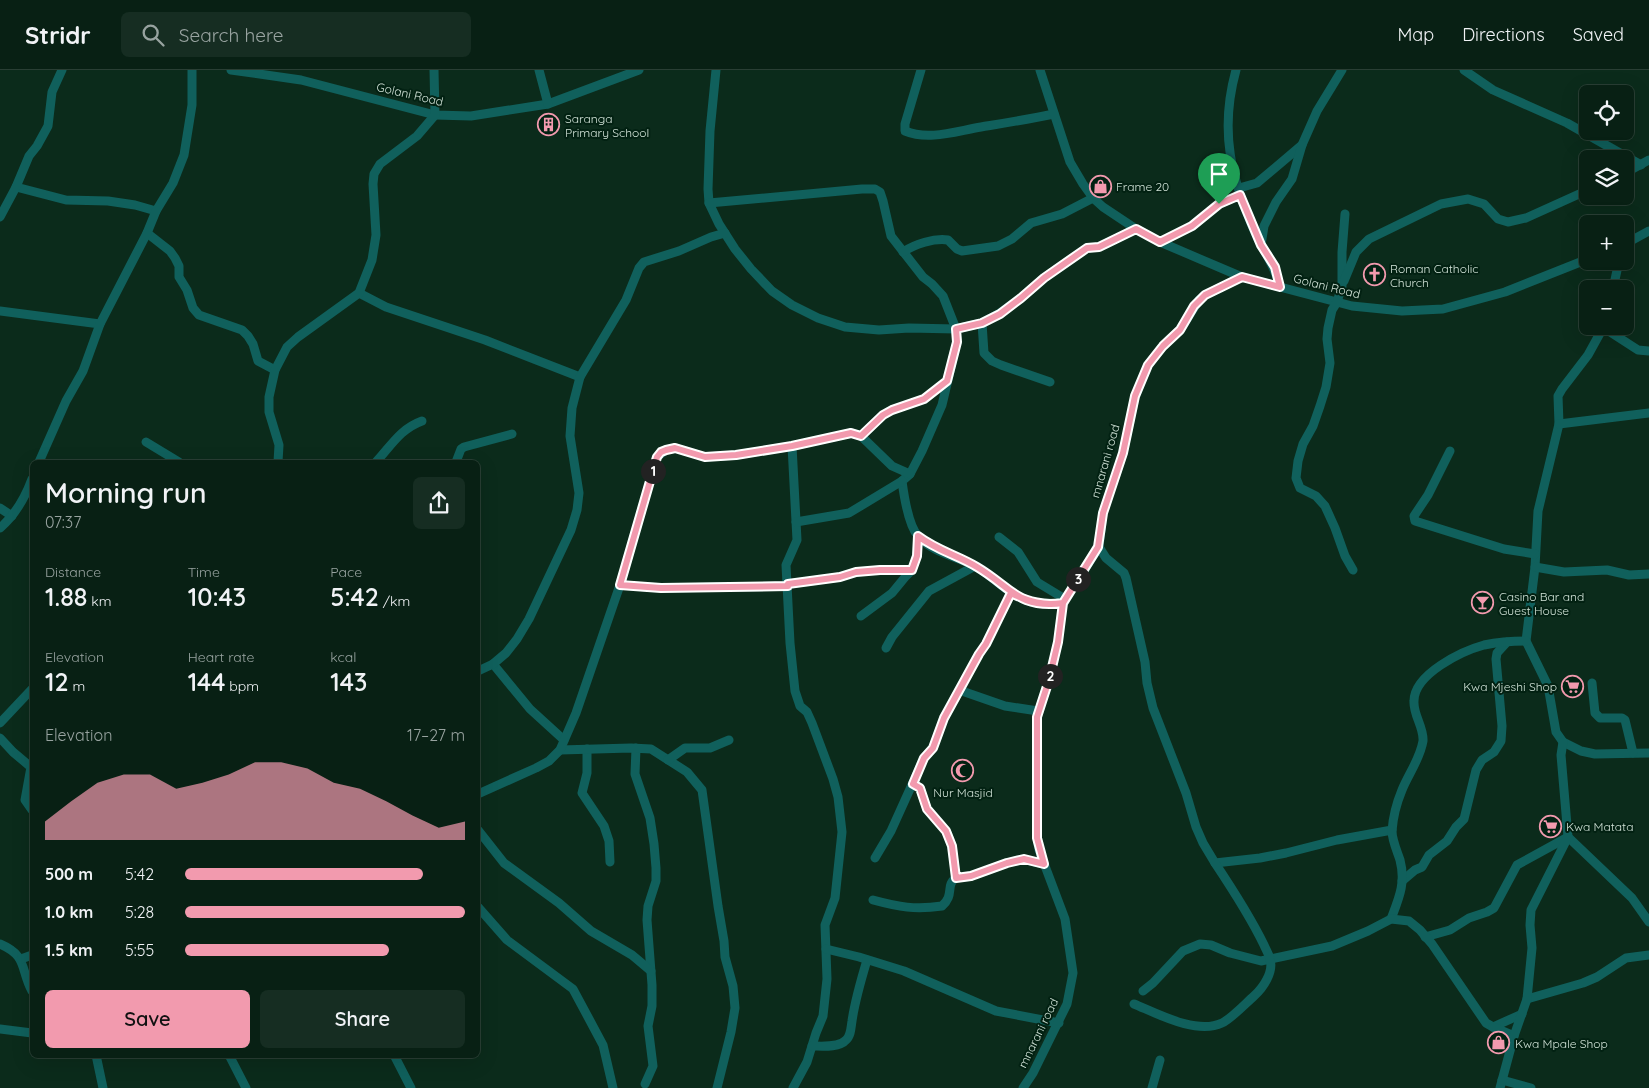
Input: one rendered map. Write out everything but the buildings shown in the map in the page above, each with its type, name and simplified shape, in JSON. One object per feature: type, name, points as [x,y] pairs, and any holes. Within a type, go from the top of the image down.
[{"type":"street","points":[[0,217],[16,187],[29,156],[48,126],[52,92],[62,70]]},
{"type":"street","points":[[40,460],[66,401],[83,371],[100,324],[148,233],[156,211],[173,183],[184,156],[192,105],[192,70]]},
{"type":"street","name":"Golani Road","points":[[230,70],[301,80],[435,115],[471,116],[548,104],[614,74],[639,70]]},
{"type":"street","points":[[278,460],[279,445],[269,412],[269,397],[275,370],[288,347],[298,337],[359,293],[372,260],[376,235],[374,174],[380,164],[418,136],[435,115],[434,70]]},
{"type":"street","points":[[539,70],[548,104]]},
{"type":"street","points":[[716,70],[710,131],[708,189],[710,203],[725,233],[751,269],[772,291],[792,305],[818,318],[845,327],[879,330],[909,328],[956,329],[982,323],[1000,314],[1044,278],[1087,248],[1099,247],[1136,229]]},
{"type":"street","points":[[921,70],[905,124],[905,131],[913,134],[923,136],[948,134],[1054,114]]},
{"type":"street","name":"Golani Road","points":[[1040,70],[1070,162],[1093,198],[1136,229],[1160,242],[1242,277],[1352,306],[1402,311],[1443,309],[1505,292],[1579,263]]},
{"type":"street","points":[[1236,70],[1227,129],[1229,156],[1239,192],[1261,245],[1275,267],[1280,287]]},
{"type":"street","points":[[1261,245],[1264,226],[1276,202],[1292,180],[1302,145],[1317,111],[1342,70]]},
{"type":"street","points":[[1464,70],[1493,90],[1567,123],[1645,163]]},
{"type":"street","points":[[1160,242],[1192,226],[1219,204],[1257,183],[1302,145]]},
{"type":"street","points":[[16,187],[66,200],[108,201],[135,205],[156,211]]},
{"type":"street","points":[[710,203],[875,189],[880,192],[884,201],[891,236],[923,277],[943,296],[956,329],[957,342],[944,400],[910,474],[902,482],[848,514],[796,522]]},
{"type":"street","points":[[1352,570],[1325,506],[1316,496],[1300,488],[1296,478],[1303,444],[1313,426],[1326,387],[1330,363],[1327,339],[1332,310],[1337,302],[1356,252],[1369,239],[1441,204],[1468,199],[1484,204],[1498,219],[1508,222],[1526,218],[1579,194]]},
{"type":"street","points":[[903,252],[918,244],[941,240],[948,240],[957,249],[962,251],[998,246],[1012,239],[1031,223],[1062,214],[1093,198]]},
{"type":"street","points":[[1342,286],[1345,214]]},
{"type":"street","points":[[1634,239],[1649,231]]},
{"type":"street","points":[[148,233],[170,251],[175,258],[179,266],[179,277],[187,290],[193,308],[199,315],[242,330],[253,344],[258,361],[275,370]]},
{"type":"street","points":[[480,670],[493,664],[506,653],[517,639],[529,619],[571,530],[577,510],[579,493],[570,436],[572,408],[580,377],[626,300],[639,268],[644,262],[725,233]]},
{"type":"street","name":"mnarani road","points":[[1023,1088],[1033,1073],[1059,1022],[1072,986],[1072,956],[1065,919],[1053,882],[1044,864],[1037,838],[1036,758],[1038,711],[1049,680],[1058,642],[1064,601],[1098,547],[1103,513],[1123,453],[1135,396],[1148,365],[1163,346],[1180,330],[1194,306],[1205,295],[1242,277]]},
{"type":"street","points":[[359,293],[386,307],[485,340],[580,377]]},
{"type":"street","points":[[0,312],[100,324]]},
{"type":"street","points":[[982,323],[984,353],[992,361],[1050,382]]},
{"type":"street","points":[[1599,335],[1588,355],[1558,396],[1559,424],[1538,511],[1535,568],[1526,641],[1548,686],[1556,732],[1563,742],[1581,751],[1595,754],[1649,753]]},
{"type":"street","points":[[1616,335],[1638,350],[1649,351]]},
{"type":"street","points":[[861,436],[883,415],[924,399],[947,381]]},
{"type":"street","points":[[1559,424],[1649,413]]},
{"type":"street","points":[[378,460],[401,432],[413,424],[422,421]]},
{"type":"street","points":[[480,793],[536,768],[560,750],[576,714],[620,585],[657,457],[661,452],[675,448],[705,457],[736,455],[792,446],[851,433],[861,436],[892,466],[910,474]]},
{"type":"street","points":[[457,460],[461,449],[464,447],[512,434]]},
{"type":"street","points":[[146,442],[176,460]]},
{"type":"street","points":[[792,446],[797,540],[786,565],[790,643],[795,690],[800,706],[807,712],[812,723],[833,779],[841,821],[837,888],[825,925],[827,979],[823,1016],[807,1062],[793,1088]]},
{"type":"street","points":[[1450,450],[1428,495],[1414,516],[1414,521],[1504,549],[1535,554]]},
{"type":"street","points":[[902,482],[912,525],[918,536],[932,546],[974,566],[1011,593],[1048,605],[1064,601]]},
{"type":"street","points":[[0,528],[21,503],[30,483]]},
{"type":"street","points":[[0,508],[12,516]]},
{"type":"street","points":[[862,616],[892,594],[912,570],[917,556],[918,536]]},
{"type":"street","points":[[999,537],[1018,552],[1037,582],[1064,601]]},
{"type":"street","points":[[1098,547],[1106,558],[1124,574],[1128,585],[1153,708],[1186,793],[1202,843],[1251,918],[1270,959],[1270,971],[1265,983],[1256,994],[1224,1022],[1215,1026],[1182,1023],[1134,1004]]},
{"type":"street","points":[[886,648],[892,637],[929,591],[974,566]]},
{"type":"street","points":[[1535,568],[1564,572],[1607,570],[1629,575],[1649,574]]},
{"type":"street","points":[[620,585],[661,588],[788,585],[864,572],[912,570]]},
{"type":"street","points":[[875,858],[892,831],[924,758],[933,748],[944,718],[986,644],[1011,593]]},
{"type":"street","points":[[1391,919],[1401,896],[1402,881],[1402,866],[1392,830],[1402,790],[1422,748],[1423,735],[1415,713],[1416,689],[1430,672],[1468,651],[1485,645],[1526,641]]},
{"type":"street","points":[[1402,881],[1415,870],[1422,867],[1429,854],[1447,841],[1464,819],[1476,770],[1482,760],[1499,746],[1502,726],[1496,659],[1497,653],[1507,642]]},
{"type":"street","points":[[493,664],[530,709],[564,740]]},
{"type":"street","points":[[1592,683],[1595,713],[1600,718],[1622,718],[1625,720],[1633,753]]},
{"type":"street","points":[[959,690],[1005,706],[1038,711]]},
{"type":"street","points":[[0,723],[30,691]]},
{"type":"street","points":[[0,738],[30,766]]},
{"type":"street","points":[[668,760],[684,748],[710,748],[729,740]]},
{"type":"street","points":[[1531,1088],[1501,1084],[1514,1036],[1527,1000],[1532,948],[1531,910],[1568,837],[1561,755],[1563,742]]},
{"type":"street","points":[[636,748],[635,774],[650,818],[656,880],[648,906],[652,1006],[648,1026],[653,1066],[645,1084]]},
{"type":"street","points":[[586,749],[587,773],[582,793],[604,826],[610,841],[610,862]]},
{"type":"street","points":[[560,750],[651,749],[687,772],[702,790],[725,957],[733,986],[735,1008],[718,1088]]},
{"type":"street","points":[[30,777],[25,800],[30,807]]},
{"type":"street","points":[[913,784],[920,788],[927,809],[946,831],[952,846],[956,878]]},
{"type":"street","points":[[1215,863],[1260,858],[1337,840],[1392,830]]},
{"type":"street","points":[[480,833],[504,863],[559,903],[591,930],[632,955],[651,971]]},
{"type":"street","points":[[1568,837],[1632,898],[1649,922]]},
{"type":"street","points":[[1426,937],[1450,930],[1469,918],[1494,908],[1517,865],[1568,837]]},
{"type":"street","points":[[873,900],[920,909],[942,906],[949,898],[952,880],[956,878],[971,876],[1024,859],[1044,864]]},
{"type":"street","points":[[480,908],[507,940],[573,989],[603,1045],[613,1088]]},
{"type":"street","points":[[1143,991],[1153,984],[1183,951],[1200,944],[1211,945],[1230,953],[1256,960],[1270,959],[1332,946],[1391,919],[1409,922],[1426,937],[1482,1018],[1493,1028],[1514,1036]]},
{"type":"street","points":[[0,944],[11,949],[21,959],[30,986]]},
{"type":"street","points":[[826,949],[904,971],[996,1011],[1059,1022]]},
{"type":"street","points":[[1527,1000],[1583,983],[1597,977],[1626,958],[1649,955]]},
{"type":"street","points":[[21,959],[30,956]]},
{"type":"street","points":[[812,1046],[828,1046],[847,1040],[867,960]]},
{"type":"street","points":[[1493,1028],[1522,1014]]},
{"type":"street","points":[[0,1029],[30,1033]]},
{"type":"street","points":[[97,1058],[102,1088]]},
{"type":"street","points":[[231,1058],[246,1088]]},
{"type":"street","points":[[396,1058],[411,1088]]},
{"type":"street","points":[[1152,1088],[1160,1060]]},
{"type":"place","name":"Saranga Primary School","points":[[549,125]]},
{"type":"place","name":"Frame 20","points":[[1100,186]]},
{"type":"place","name":"Roman Catholic Church","points":[[1374,275]]},
{"type":"place","name":"Casino Bar and Guest House","points":[[1483,603]]},
{"type":"place","name":"Kwa Mjeshi Shop","points":[[1573,686]]},
{"type":"place","name":"Nur Masjid","points":[[963,771]]},
{"type":"place","name":"Kwa Matata","points":[[1550,826]]},
{"type":"place","name":"Kwa Mpale Shop","points":[[1499,1043]]},
{"type":"route","points":[[1219,204],[1192,226],[1160,242],[1136,229],[1099,247],[1087,248],[1044,278],[1000,314],[982,323],[956,329],[957,342],[947,381],[924,399],[917,400],[883,415],[861,436],[851,433],[792,446],[736,455],[705,457],[675,448],[661,452],[657,457],[620,585],[661,588],[788,586],[788,584],[840,577],[856,572],[912,570],[917,556],[918,536],[932,546],[974,566],[1011,593],[1037,603],[1048,605],[1063,603],[1058,642],[1049,680],[1037,717],[1037,838],[1044,864],[1024,859],[971,876],[956,878],[952,846],[946,831],[927,809],[920,788],[913,784],[924,758],[933,748],[944,718],[986,644],[1011,593],[1024,599],[1037,603],[1048,605],[1063,603],[1098,547],[1103,513],[1123,453],[1135,396],[1148,365],[1163,346],[1180,330],[1199,300],[1205,295],[1242,277],[1280,287],[1275,267],[1261,245],[1240,195],[1219,204]]}]
